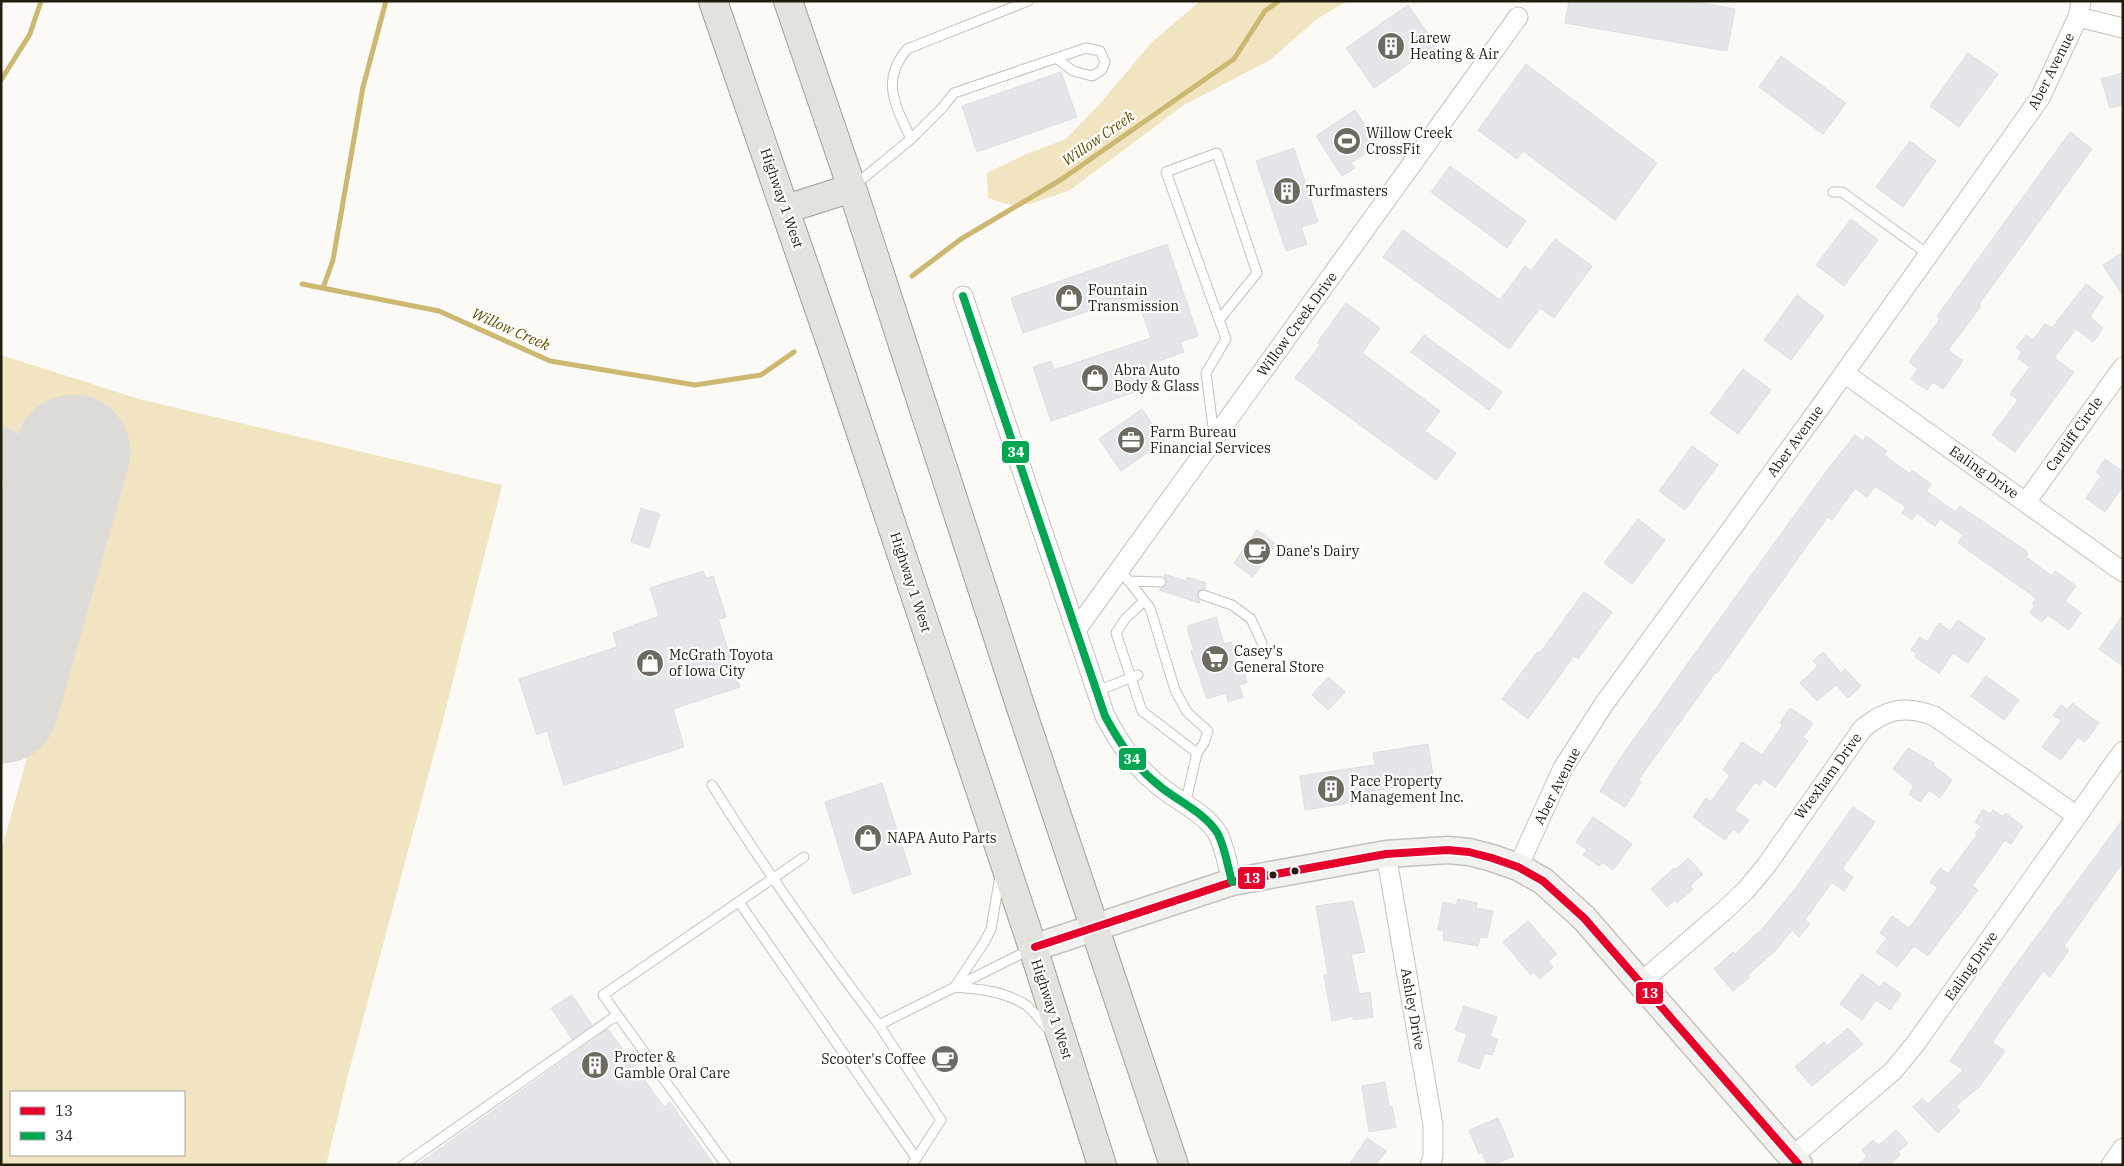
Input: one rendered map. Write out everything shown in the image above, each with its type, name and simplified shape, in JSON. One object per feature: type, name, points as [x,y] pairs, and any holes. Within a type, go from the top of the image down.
[{"type":"main road","name":"Highway 1 West","points":[[713,1],[786,209],[1004,861],[1102,1165]]},
{"type":"main road","points":[[788,1],[852,188],[1174,1165]]},
{"type":"main road","points":[[786,209],[852,188]]},
{"type":"street","points":[[2080,9],[2123,28]]},
{"type":"street","name":"Aber Avenue","points":[[1518,867],[1562,768],[1604,704],[1844,373],[2040,98],[2080,9]]},
{"type":"street","name":"Willow Creek Drive","points":[[1076,630],[1124,575],[1215,437],[1518,17]]},
{"type":"street","points":[[962,296],[1105,716],[1126,753],[1154,782],[1209,823],[1218,834],[1232,882]]},
{"type":"street","name":"Cardiff Circle","points":[[2026,502],[2123,367]]},
{"type":"street","name":"Ealing Drive","points":[[1844,373],[2123,572]]},
{"type":"street","name":"Wrexham Drive","points":[[1640,983],[1746,890],[1766,866],[1863,728],[1886,712],[1909,709],[1934,716],[2077,816]]},
{"type":"street","name":"Ealing Drive","points":[[1796,1161],[1893,1071],[1916,1043],[2123,751]]},
{"type":"street","points":[[1033,948],[1232,882],[1386,854],[1455,851],[1492,858],[1518,867],[1543,881],[1584,918],[1796,1161]]},
{"type":"street","name":"Ashley Drive","points":[[1386,854],[1433,1125],[1433,1156],[1430,1165]]},
{"type":"street","points":[[2111,1165],[2123,1148]]},
{"type":"lane","points":[[911,138],[894,101],[891,82],[898,60],[907,49],[1028,1]]},
{"type":"lane","points":[[852,188],[911,138],[942,108],[954,93],[1056,58],[1086,48],[1100,51],[1105,62],[1102,70],[1092,76],[1074,72],[1056,58]]},
{"type":"lane","points":[[1215,437],[1206,373],[1226,338],[1219,320],[1166,172],[1217,153],[1257,273],[1219,320]]},
{"type":"lane","points":[[1833,192],[1842,192],[1928,255]]},
{"type":"lane","points":[[1124,575],[1161,582]]},
{"type":"lane","points":[[1124,575],[1152,614],[1175,690],[1187,712],[1208,730],[1204,743],[1197,753],[1185,805]]},
{"type":"lane","points":[[1203,595],[1232,605],[1251,619],[1262,643]]},
{"type":"lane","points":[[1144,601],[1125,619],[1116,633],[1134,677],[1142,711],[1197,753]]},
{"type":"lane","points":[[1097,691],[1134,677]]},
{"type":"lane","points":[[712,785],[773,878],[879,1025],[941,1120],[914,1162],[739,902]]},
{"type":"lane","points":[[726,1165],[603,996],[804,857]]},
{"type":"lane","points":[[954,987],[986,941],[991,928],[1004,861]]},
{"type":"lane","points":[[879,1025],[1033,948]]},
{"type":"lane","points":[[954,987],[988,990],[1012,998],[1027,1006],[1064,1046]]},
{"type":"lane","points":[[404,1165],[617,1015]]},
{"type":"shaded area","points":[[1200,1],[1347,1],[1317,19],[1270,60],[1184,105],[1070,190],[1031,204],[1010,205],[988,198],[987,173],[1024,155],[1066,139],[1099,105],[1150,44]]},
{"type":"shaded area","points":[[1,355],[139,399],[502,485],[442,724],[348,1075],[326,1165],[1,1165],[1,851],[110,463],[1,432]]},
{"type":"shaded area","points":[[1,471],[8,481],[14,504],[11,527],[1,561]]},
{"type":"building","points":[[1569,1],[1690,1],[1735,9],[1727,51],[1565,23]]},
{"type":"building","name":"Larew Heating & Air","points":[[1408,5],[1436,45],[1374,88],[1346,48]]},
{"type":"building","points":[[1968,53],[1998,74],[1959,127],[1930,106]]},
{"type":"building","points":[[1781,56],[1846,103],[1823,134],[1759,87]]},
{"type":"building","points":[[1526,64],[1657,163],[1615,220],[1523,151],[1517,159],[1478,130]]},
{"type":"building","points":[[1061,72],[1077,117],[977,152],[962,106]]},
{"type":"building","points":[[2123,73],[2123,105],[2110,108],[2101,79]]},
{"type":"building","name":"Willow Creek CrossFit","points":[[1355,110],[1378,145],[1351,163],[1355,168],[1342,176],[1316,136]]},
{"type":"building","points":[[2070,132],[2092,149],[1979,304],[1981,306],[1948,350],[1963,361],[1943,389],[1933,382],[1927,390],[1911,379],[1918,369],[1909,362],[1940,318],[1937,316]]},
{"type":"building","points":[[1910,141],[1936,161],[1903,207],[1876,187]]},
{"type":"building","name":"Turfmasters","points":[[1294,148],[1318,222],[1301,227],[1307,244],[1286,251],[1256,161]]},
{"type":"building","points":[[1450,166],[1526,221],[1507,248],[1431,192]]},
{"type":"building","points":[[1851,219],[1878,240],[1844,286],[1816,265]]},
{"type":"building","points":[[1403,230],[1500,300],[1525,266],[1531,271],[1555,239],[1592,266],[1554,318],[1540,308],[1509,349],[1383,257]]},
{"type":"building","points":[[1167,244],[1198,336],[1180,342],[1184,352],[1148,365],[1155,385],[1051,421],[1033,367],[1051,361],[1054,370],[1151,338],[1136,295],[1023,333],[1011,298]]},
{"type":"building","points":[[2123,252],[2123,296],[2103,265]]},
{"type":"building","points":[[2086,284],[2103,297],[2090,317],[2103,328],[2093,342],[2076,329],[2054,358],[2074,372],[2015,452],[1992,435],[2018,400],[2010,394],[2030,367],[2018,358],[2022,352],[2016,348],[2026,335],[2033,340],[2045,324],[2052,328]]},
{"type":"building","points":[[1797,295],[1824,316],[1791,360],[1764,340]]},
{"type":"building","points":[[1346,303],[1380,328],[1362,353],[1440,411],[1425,431],[1456,453],[1436,480],[1295,378],[1320,345],[1317,343]]},
{"type":"building","points":[[1424,335],[1502,392],[1489,410],[1411,352]]},
{"type":"building","points":[[1743,369],[1771,390],[1738,434],[1710,413]]},
{"type":"building","name":"Farm Bureau Financial Services","points":[[1142,409],[1164,441],[1121,471],[1099,439]]},
{"type":"building","points":[[1855,435],[1863,441],[1866,436],[1887,451],[1884,455],[1910,474],[1912,470],[1931,484],[1926,491],[1955,512],[1960,506],[2025,550],[2028,554],[2026,557],[2052,576],[2055,571],[2076,586],[2065,601],[2081,613],[2069,630],[2048,615],[2042,622],[2030,613],[2035,605],[2032,604],[2036,598],[1958,543],[1963,535],[1940,519],[1935,526],[1917,513],[1912,520],[1902,513],[1906,507],[1875,486],[1867,497],[1855,488],[1832,520],[1828,517],[1808,544],[1717,673],[1638,780],[1641,782],[1625,807],[1600,791],[1619,760],[1693,656],[1825,473]]},
{"type":"building","points":[[1692,446],[1718,465],[1685,510],[1659,491]]},
{"type":"building","points":[[2105,459],[2123,472],[2123,486],[2105,512],[2086,498],[2101,476],[2096,472]]},
{"type":"building","points":[[641,508],[660,514],[649,548],[631,542]]},
{"type":"building","points":[[1638,519],[1665,540],[1632,584],[1604,563]]},
{"type":"building","name":"Dane's Dairy","points":[[1257,530],[1276,544],[1253,577],[1234,563]]},
{"type":"building","name":"McGrath Toyota of Iowa City","points":[[703,571],[706,578],[713,576],[726,617],[718,619],[740,687],[673,709],[684,747],[564,785],[547,731],[537,735],[519,679],[617,647],[613,633],[659,616],[650,588]]},
{"type":"building","points":[[1164,574],[1186,581],[1187,577],[1206,583],[1205,589],[1199,590],[1197,593],[1200,603],[1159,590],[1167,585]]},
{"type":"building","points":[[1584,592],[1612,612],[1578,659],[1574,656],[1528,719],[1502,699],[1538,651],[1540,653]]},
{"type":"building","points":[[2123,615],[2123,666],[2099,649]]},
{"type":"building","name":"Casey's General Store","points":[[1216,617],[1224,644],[1231,642],[1247,683],[1239,685],[1243,697],[1228,702],[1226,693],[1207,699],[1191,651],[1194,650],[1188,632],[1188,626]]},
{"type":"building","points":[[1958,620],[1985,639],[1968,663],[1953,653],[1939,673],[1915,657],[1917,654],[1911,650],[1920,637],[1927,642],[1939,623],[1950,631]]},
{"type":"building","points":[[1823,652],[1841,673],[1845,669],[1861,686],[1848,698],[1836,685],[1817,701],[1800,683],[1818,666],[1813,661]]},
{"type":"building","points":[[1986,676],[2019,700],[2004,720],[1971,696]]},
{"type":"building","points":[[1328,677],[1345,692],[1328,710],[1312,695]]},
{"type":"building","points":[[2072,703],[2099,723],[2085,742],[2078,737],[2061,760],[2042,747],[2061,721],[2053,715],[2061,705],[2068,710]]},
{"type":"building","points":[[1790,708],[1813,723],[1803,737],[1808,741],[1775,788],[1764,779],[1760,785],[1755,782],[1735,810],[1749,820],[1739,833],[1733,829],[1725,840],[1693,817],[1706,798],[1711,802],[1730,775],[1723,770],[1742,742],[1762,755],[1783,725],[1780,723]]},
{"type":"building","points":[[1428,744],[1434,781],[1360,793],[1361,801],[1305,810],[1300,776],[1375,765],[1373,753]]},
{"type":"building","points":[[1908,748],[1934,763],[1933,765],[1952,780],[1940,798],[1929,790],[1920,802],[1909,794],[1914,786],[1893,769]]},
{"type":"building","name":"NAPA Auto Parts","points":[[882,783],[911,874],[853,894],[825,802]]},
{"type":"building","points":[[1853,807],[1875,822],[1842,869],[1853,877],[1844,891],[1832,882],[1805,920],[1810,924],[1799,937],[1792,930],[1777,949],[1748,975],[1750,977],[1733,991],[1714,969],[1733,952],[1735,954],[1762,929],[1795,889]]},
{"type":"building","points":[[1983,809],[1990,814],[1993,810],[2003,817],[2005,813],[2023,826],[2011,844],[2005,840],[1972,886],[1978,890],[1928,956],[1914,946],[1897,967],[1876,952],[1887,938],[1880,933],[1892,916],[1909,928],[1938,888],[1930,882],[1940,868],[1948,874],[1977,835],[1975,834],[1981,826],[1975,822]]},
{"type":"building","points":[[1593,817],[1632,844],[1613,870],[1602,862],[1599,866],[1583,855],[1587,850],[1576,842]]},
{"type":"building","points":[[2123,819],[2123,862],[2064,946],[2069,950],[2050,977],[2043,971],[1992,1042],[2005,1051],[1979,1087],[1956,1106],[1960,1111],[1938,1133],[1913,1107],[1922,1098],[1928,1104],[1963,1070],[1950,1061],[2012,970]]},
{"type":"building","points":[[1688,858],[1703,874],[1690,886],[1693,889],[1677,903],[1675,900],[1667,907],[1651,889]]},
{"type":"building","points":[[1458,899],[1477,903],[1476,908],[1493,911],[1487,938],[1480,937],[1478,946],[1443,940],[1444,931],[1438,930],[1443,902],[1456,905]]},
{"type":"building","points":[[1353,901],[1365,952],[1351,954],[1359,994],[1370,992],[1373,1017],[1353,1020],[1353,1016],[1332,1021],[1324,975],[1328,975],[1316,906]]},
{"type":"building","points":[[1528,921],[1557,954],[1548,961],[1553,967],[1540,979],[1534,972],[1531,975],[1503,942]]},
{"type":"building","points":[[1862,974],[1880,987],[1884,982],[1901,994],[1890,1010],[1876,1000],[1862,1020],[1840,1004]]},
{"type":"building","points":[[572,995],[592,1025],[572,1039],[551,1008]]},
{"type":"building","points":[[1464,1006],[1497,1017],[1490,1036],[1498,1039],[1492,1055],[1485,1053],[1479,1069],[1458,1061],[1467,1034],[1455,1030]]},
{"type":"building","points":[[1848,1028],[1863,1044],[1812,1086],[1795,1067],[1824,1042],[1827,1046]]},
{"type":"building","name":"Procter & Gamble Oral Care","points":[[608,1029],[664,1107],[670,1102],[714,1165],[417,1165]]},
{"type":"building","name":"Scooter's Coffee","points":[[953,1047],[958,1060],[937,1071],[931,1058]]},
{"type":"building","points":[[1385,1082],[1389,1106],[1392,1106],[1396,1127],[1369,1132],[1362,1086]]},
{"type":"building","points":[[1498,1118],[1514,1156],[1492,1165],[1487,1165],[1482,1152],[1479,1154],[1469,1130]]},
{"type":"building","points":[[1896,1130],[1908,1143],[1898,1152],[1900,1155],[1890,1165],[1858,1165],[1867,1156],[1862,1150],[1873,1140],[1879,1145]]},
{"type":"building","points":[[1367,1138],[1386,1151],[1376,1165],[1349,1165]]},
{"type":"waterway","points":[[1,80],[30,34],[41,1]]},
{"type":"waterway","points":[[323,288],[333,260],[363,87],[386,1]]},
{"type":"waterway","name":"Willow Creek","points":[[912,276],[961,239],[1062,179],[1234,59],[1265,11],[1279,1]]},
{"type":"waterway","name":"Willow Creek","points":[[302,284],[439,311],[550,361],[695,385],[761,375],[794,352]]},
{"type":"taxiway","points":[[1,450],[17,463],[57,511]]},
{"type":"runway","points":[[1,706],[73,452]]},
{"type":"transit line","name":"34","points":[[963,296],[1105,716],[1136,764],[1162,788],[1200,814],[1213,827],[1223,845],[1232,882]]},
{"type":"transit line","name":"13","points":[[1035,947],[1232,882],[1386,854],[1448,850],[1469,852],[1492,858],[1518,867],[1543,881],[1584,918],[1799,1165]]},
{"type":"place","name":"Larew Heating & Air","points":[[1391,46]]},
{"type":"place","name":"Willow Creek CrossFit","points":[[1347,141]]},
{"type":"place","name":"Turfmasters","points":[[1287,191]]},
{"type":"place","name":"Fountain Transmission","points":[[1069,298]]},
{"type":"place","name":"Abra Auto Body & Glass","points":[[1095,378]]},
{"type":"place","name":"Farm Bureau Financial Services","points":[[1131,440]]},
{"type":"place","name":"Dane's Dairy","points":[[1257,551]]},
{"type":"place","name":"Casey's General Store","points":[[1215,659]]},
{"type":"place","name":"McGrath Toyota of Iowa City","points":[[650,663]]},
{"type":"place","name":"Pace Property Management Inc.","points":[[1331,789]]},
{"type":"place","name":"NAPA Auto Parts","points":[[868,838]]},
{"type":"place","name":"Scooter's Coffee","points":[[945,1059]]},
{"type":"place","name":"Procter & Gamble Oral Care","points":[[595,1065]]}]
